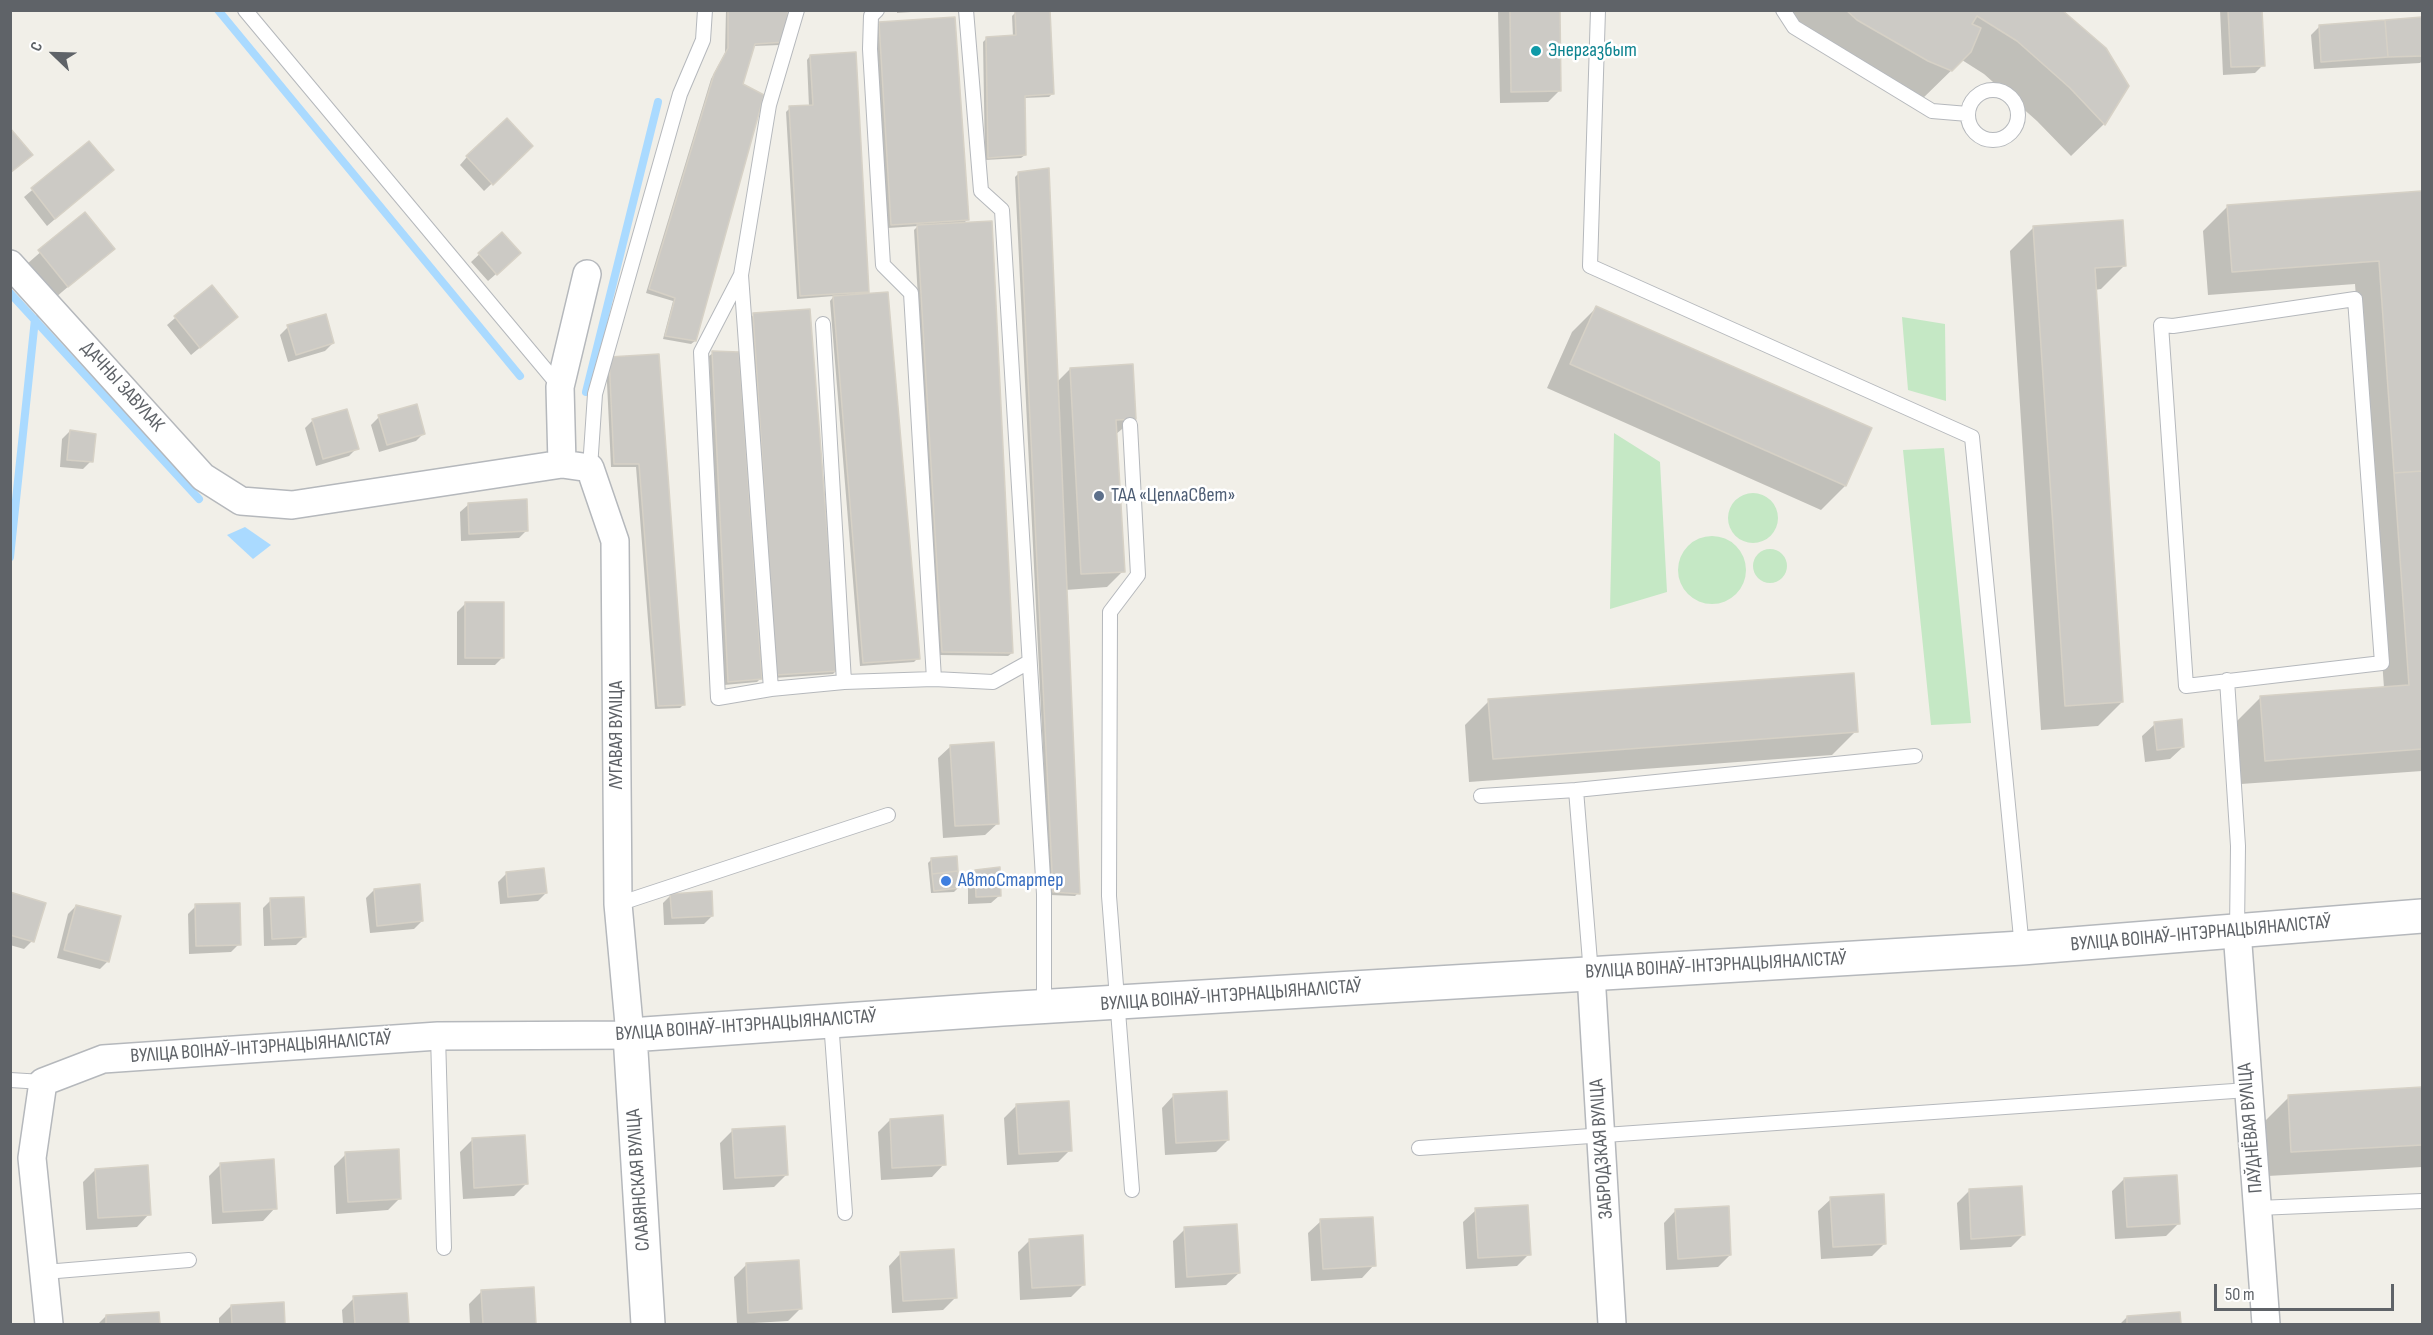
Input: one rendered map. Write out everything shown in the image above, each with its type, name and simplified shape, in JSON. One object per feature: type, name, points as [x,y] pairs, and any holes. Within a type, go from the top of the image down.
[{"type":"street","name":"ДАЧНЫ ЗАВУЛАК","points":[[10,264],[203,477],[241,501],[292,505],[562,464]]},
{"type":"street","points":[[587,274],[560,387],[562,464],[590,468]]},
{"type":"street","name":"ЛУГАВАЯ ВУЛІЦА","points":[[590,468],[615,541],[618,904],[630,1035]]},
{"type":"street","name":"ВУЛІЦА ВОІНАЎ-ІНТЭРНАЦЫЯНАЛІСТАЎ","points":[[43,1082],[103,1059],[438,1036],[630,1035],[1044,1007],[2022,948],[2422,916]]},
{"type":"street","name":"ПАЎДНЁВАЯ ВУЛІЦА","points":[[2237,931],[2266,1324]]},
{"type":"street","name":"ЗАБРОДЗКАЯ ВУЛІЦА","points":[[1591,974],[1612,1324]]},
{"type":"street","name":"СЛАВЯНСКАЯ ВУЛІЦА","points":[[630,1035],[648,1324]]},
{"type":"street","points":[[43,1082],[32,1158],[49,1324]]},
{"type":"lane","points":[[244,10],[560,387]]},
{"type":"lane","points":[[590,468],[595,394],[680,93],[703,40],[705,10]]},
{"type":"lane","points":[[771,689],[741,275],[769,105],[797,10]]},
{"type":"lane","points":[[877,10],[871,16],[870,50],[883,265],[911,294],[934,679]]},
{"type":"lane","points":[[966,10],[981,191],[1002,210],[1044,894],[1044,1007]]},
{"type":"lane","points":[[1598,10],[1590,266],[1972,437],[2022,948]]},
{"type":"lane","points":[[1783,10],[1794,27],[1932,111],[1968,114]]},
{"type":"lane","points":[[741,275],[701,352],[718,698],[771,689],[844,682],[934,679],[993,682],[1029,662]]},
{"type":"lane","points":[[2355,299],[2382,663],[2226,680],[2186,686],[2161,325],[2174,326],[2355,299]]},
{"type":"lane","points":[[824,324],[844,682]]},
{"type":"lane","points":[[1130,425],[1138,575],[1110,612],[1109,896],[1132,1190]]},
{"type":"lane","points":[[2226,680],[2238,846],[2237,931]]},
{"type":"lane","points":[[1481,796],[1576,790],[1915,756]]},
{"type":"lane","points":[[1576,790],[1591,974]]},
{"type":"lane","points":[[618,904],[888,815]]},
{"type":"lane","points":[[831,1021],[845,1213]]},
{"type":"lane","points":[[438,1036],[444,1248]]},
{"type":"lane","points":[[10,1080],[43,1082]]},
{"type":"lane","points":[[1419,1148],[2248,1090]]},
{"type":"lane","points":[[2258,1208],[2422,1201]]},
{"type":"lane","points":[[45,1272],[189,1260]]},
{"type":"green space","points":[[1902,317],[1945,324],[1946,401],[1908,390]]},
{"type":"green space","points":[[1614,433],[1660,462],[1667,592],[1610,609]]},
{"type":"green space","points":[[1944,448],[1971,723],[1931,725],[1903,450]]},
{"type":"green space","points":[[1748,493],[1758,493],[1771,500],[1778,513],[1778,523],[1771,536],[1758,543],[1748,543],[1739,539],[1732,532],[1728,523],[1728,513],[1732,504],[1739,497]]},
{"type":"green space","points":[[1712,536],[1725,539],[1736,546],[1743,557],[1746,570],[1743,583],[1736,594],[1725,601],[1712,604],[1699,601],[1688,594],[1681,583],[1678,570],[1681,557],[1688,546],[1699,539]]},
{"type":"green space","points":[[1770,549],[1782,554],[1787,566],[1782,578],[1770,583],[1758,578],[1753,566],[1758,554]]},
{"type":"water","points":[[245,527],[271,545],[253,559],[227,535]]},
{"type":"building","points":[[728,10],[788,10],[785,42],[755,44],[743,84],[764,95],[696,341],[665,336],[675,298],[649,289],[714,74],[728,48]]},
{"type":"building","points":[[1050,10],[1054,94],[1025,96],[1026,155],[988,158],[986,37],[1016,35],[1015,11]]},
{"type":"building","name":"Энергазбыт","points":[[1510,10],[1560,10],[1561,91],[1511,92]]},
{"type":"building","points":[[1846,10],[2062,10],[2106,48],[2129,86],[2105,125],[2070,88],[2017,41],[1977,16],[1972,24],[1981,28],[1971,52],[1952,71],[1928,61],[1857,20]]},
{"type":"building","points":[[2228,10],[2262,10],[2265,66],[2231,67]]},
{"type":"building","points":[[955,17],[969,220],[891,225],[879,22]]},
{"type":"building","points":[[2422,17],[2422,56],[2388,57],[2385,20]]},
{"type":"building","points":[[2385,20],[2388,57],[2321,62],[2319,25]]},
{"type":"building","points":[[856,52],[869,292],[800,296],[789,106],[813,105],[810,55]]},
{"type":"building","points":[[507,118],[533,146],[493,185],[466,156]]},
{"type":"building","points":[[10,128],[33,155],[10,173]]},
{"type":"building","points":[[89,141],[114,170],[55,219],[31,188]]},
{"type":"building","points":[[1049,168],[1080,894],[1053,892],[1018,172]]},
{"type":"building","points":[[2422,191],[2422,471],[2394,473],[2379,261],[2232,272],[2227,205]]},
{"type":"building","points":[[85,212],[115,249],[68,287],[38,250]]},
{"type":"building","points":[[2123,220],[2126,266],[2095,268],[2123,702],[2065,706],[2033,226]]},
{"type":"building","points":[[992,221],[1013,653],[942,652],[917,225]]},
{"type":"building","points":[[502,232],[521,253],[497,275],[478,253]]},
{"type":"building","points":[[212,285],[238,317],[200,348],[174,316]]},
{"type":"building","points":[[888,292],[920,659],[863,663],[833,296]]},
{"type":"building","points":[[1596,306],[1872,428],[1846,486],[1570,364]]},
{"type":"building","points":[[810,309],[838,671],[776,675],[753,313]]},
{"type":"building","points":[[326,314],[334,343],[296,355],[287,325]]},
{"type":"building","points":[[712,351],[739,352],[762,679],[728,682]]},
{"type":"building","points":[[659,354],[685,705],[658,706],[639,464],[614,464],[609,357]]},
{"type":"building","name":"ТАА «ЦеплаСвет»","points":[[1133,364],[1136,419],[1116,420],[1125,572],[1081,574],[1070,368]]},
{"type":"building","points":[[417,404],[425,434],[387,445],[378,415]]},
{"type":"building","points":[[347,409],[359,449],[323,459],[312,419]]},
{"type":"building","points":[[70,430],[96,434],[93,462],[67,460]]},
{"type":"building","points":[[2422,471],[2422,749],[2265,761],[2260,696],[2409,685],[2394,473]]},
{"type":"building","points":[[527,499],[528,531],[469,534],[468,503]]},
{"type":"building","points":[[465,602],[504,602],[504,658],[465,658]]},
{"type":"building","points":[[1854,673],[1858,732],[1493,759],[1488,699]]},
{"type":"building","points":[[2182,719],[2184,747],[2157,750],[2154,722]]},
{"type":"building","points":[[994,742],[999,824],[955,826],[950,745]]},
{"type":"building","points":[[957,856],[958,871],[932,874],[931,858]]},
{"type":"building","points":[[1000,867],[1001,896],[976,897],[975,870]]},
{"type":"building","points":[[544,868],[547,893],[508,897],[506,872]]},
{"type":"building","name":"АвтоСтартер","points":[[958,871],[959,888],[934,891],[932,874]]},
{"type":"building","points":[[420,884],[423,921],[377,926],[374,889]]},
{"type":"building","points":[[712,891],[713,916],[672,918],[670,894]]},
{"type":"building","points":[[10,892],[46,903],[34,942],[10,935]]},
{"type":"building","points":[[304,897],[306,937],[272,939],[270,898]]},
{"type":"building","points":[[240,903],[241,945],[196,946],[195,904]]},
{"type":"building","points":[[76,905],[121,916],[109,962],[64,950]]},
{"type":"building","points":[[2422,1087],[2422,1145],[2291,1152],[2288,1095]]},
{"type":"building","points":[[1227,1091],[1229,1140],[1176,1143],[1173,1094]]},
{"type":"building","points":[[1069,1101],[1072,1151],[1019,1154],[1016,1104]]},
{"type":"building","points":[[943,1115],[946,1165],[892,1168],[890,1119]]},
{"type":"building","points":[[785,1126],[788,1175],[735,1178],[732,1129]]},
{"type":"building","points":[[525,1135],[528,1184],[474,1188],[472,1138]]},
{"type":"building","points":[[399,1149],[401,1199],[348,1202],[345,1152]]},
{"type":"building","points":[[274,1159],[277,1209],[223,1212],[220,1163]]},
{"type":"building","points":[[148,1165],[151,1215],[98,1218],[95,1169]]},
{"type":"building","points":[[2177,1175],[2180,1224],[2127,1227],[2124,1178]]},
{"type":"building","points":[[2022,1186],[2025,1235],[1971,1239],[1969,1189]]},
{"type":"building","points":[[1884,1194],[1886,1244],[1833,1247],[1830,1197]]},
{"type":"building","points":[[1528,1205],[1531,1255],[1478,1258],[1475,1208]]},
{"type":"building","points":[[1729,1206],[1731,1255],[1678,1259],[1675,1209]]},
{"type":"building","points":[[1373,1217],[1376,1266],[1323,1269],[1320,1219]]},
{"type":"building","points":[[1237,1224],[1240,1273],[1187,1277],[1184,1227]]},
{"type":"building","points":[[1083,1235],[1085,1285],[1032,1288],[1029,1239]]},
{"type":"building","points":[[954,1249],[957,1298],[903,1301],[900,1252]]},
{"type":"building","points":[[799,1260],[802,1309],[748,1313],[746,1263]]},
{"type":"building","points":[[534,1287],[536,1324],[483,1324],[481,1290]]},
{"type":"building","points":[[407,1293],[409,1324],[355,1324],[353,1296]]},
{"type":"building","points":[[284,1302],[285,1324],[232,1324],[231,1305]]},
{"type":"building","points":[[159,1312],[160,1324],[106,1324],[106,1315]]},
{"type":"building","points":[[2180,1312],[2181,1324],[2127,1324],[2127,1316]]},
{"type":"waterway","points":[[218,10],[520,376]]},
{"type":"waterway","points":[[586,392],[658,102]]},
{"type":"waterway","points":[[10,293],[199,499]]},
{"type":"waterway","points":[[10,557],[35,319]]},
{"type":"place","name":"Энергазбыт","points":[[1536,51]]},
{"type":"place","name":"ТАА «ЦеплаСвет»","points":[[1099,496]]},
{"type":"place","name":"АвтоСтартер","points":[[946,881]]}]
